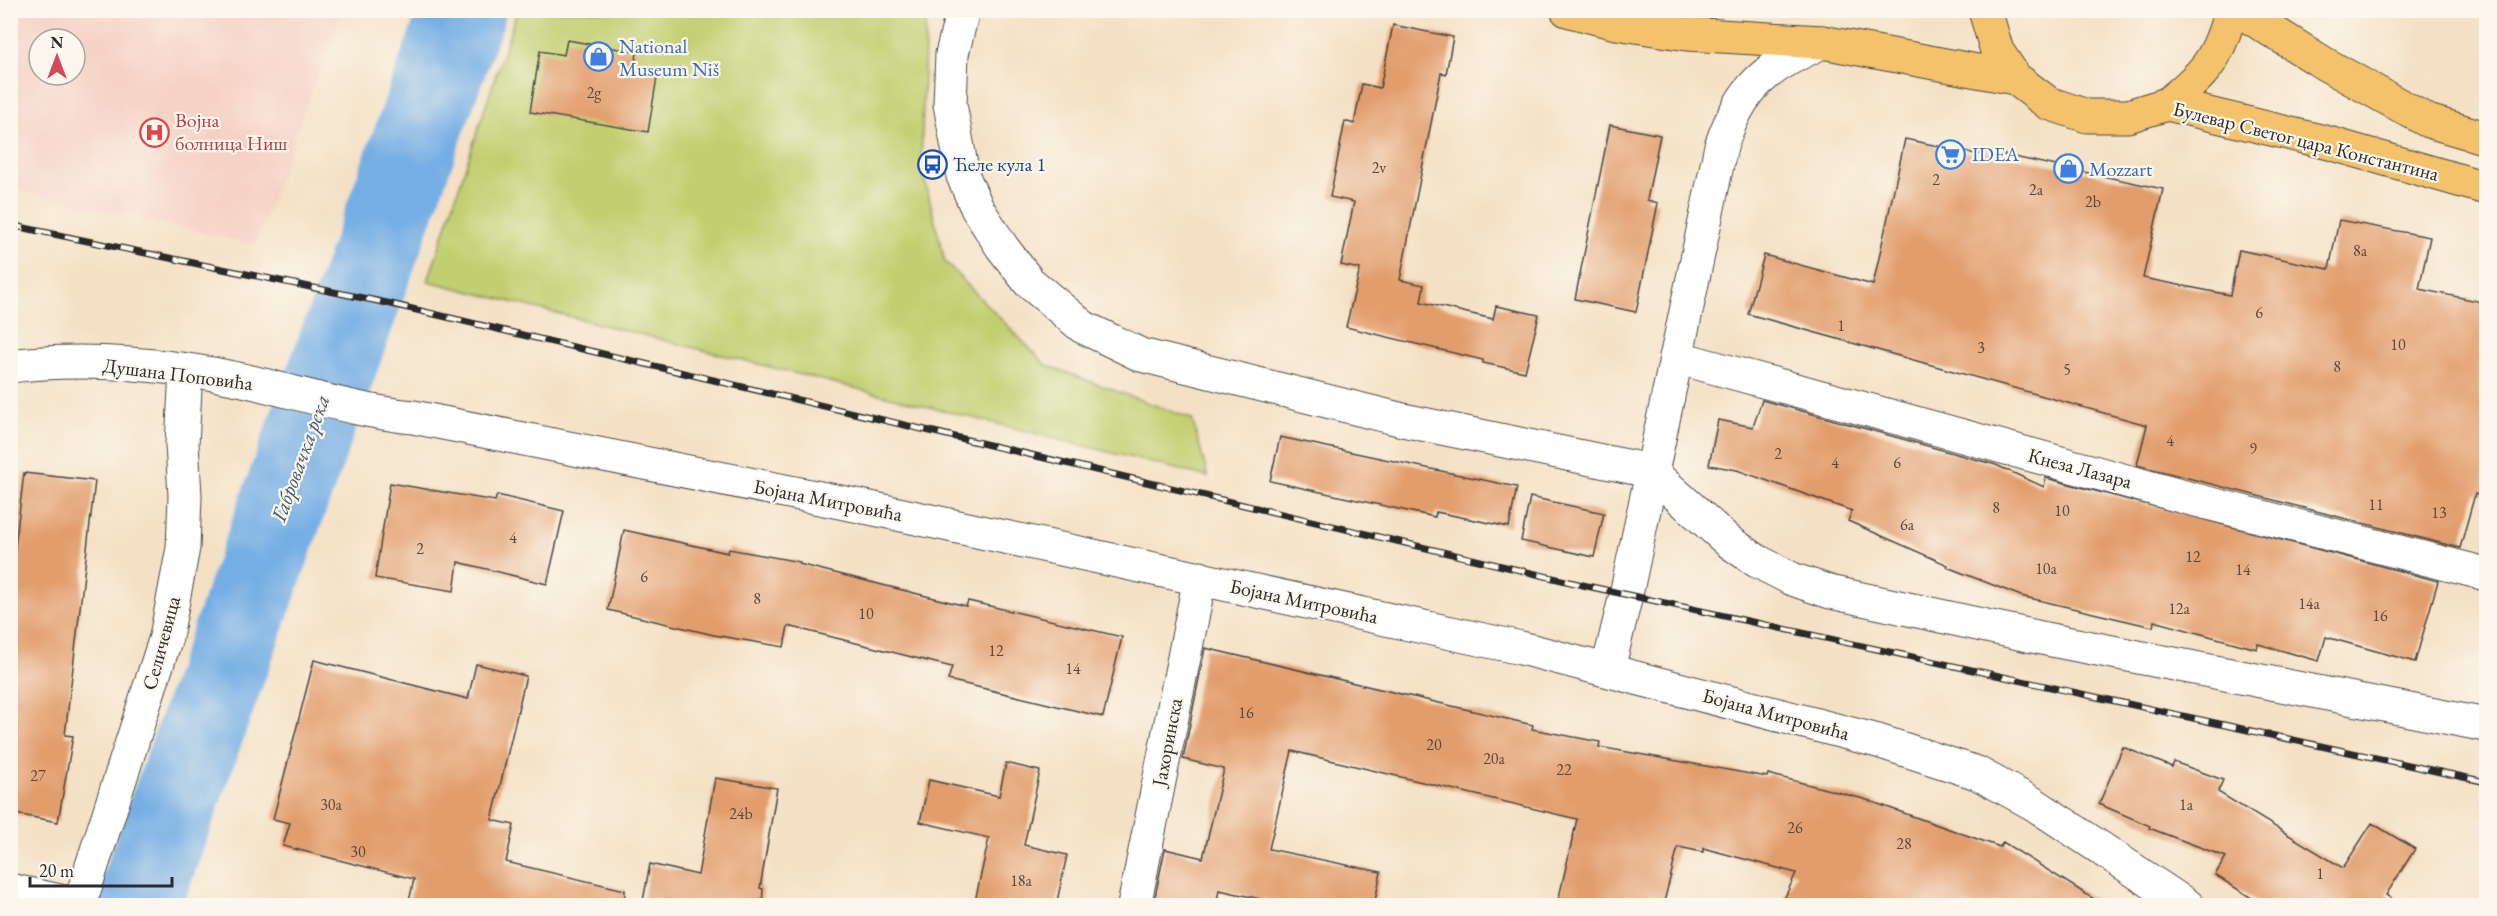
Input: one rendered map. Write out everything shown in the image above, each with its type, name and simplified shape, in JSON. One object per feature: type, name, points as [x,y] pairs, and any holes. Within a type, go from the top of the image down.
[{"type":"main road","name":"Булевар Светог цара Константина","points":[[1566,10],[1616,23],[1687,33],[1822,42],[2016,78],[2048,103],[2087,116],[2128,116],[2167,104],[2329,143],[2487,188]]},
{"type":"main road","points":[[1985,10],[1997,51],[2016,78]]},
{"type":"main road","points":[[2167,104],[2199,78],[2216,54],[2221,45],[2231,10]]},
{"type":"main road","points":[[2238,10],[2325,63],[2428,121],[2487,138]]},
{"type":"street","points":[[963,10],[952,54],[950,104],[963,176],[977,208],[1002,247],[1029,282],[1083,327],[1141,355],[1403,420],[1650,471],[1728,541],[1756,561],[1792,579],[1830,592],[2046,639],[2487,725]]},
{"type":"street","points":[[1608,669],[1626,595],[1650,471],[1721,146],[1732,114],[1751,86],[1781,61],[1822,42]]},
{"type":"street","name":"Кнеза Лазара","points":[[1676,357],[2184,497],[2487,574]]},
{"type":"street","name":"Душана Поповића","points":[[10,366],[69,362],[186,371],[271,387],[378,413]]},
{"type":"street","name":"Селичевица","points":[[10,890],[79,905],[162,648],[175,594],[183,548],[185,496],[182,444],[186,371]]},
{"type":"street","name":"Бојана Митровића","points":[[378,413],[413,417],[824,499],[1200,578],[1608,669],[1878,741],[1977,773],[2034,804],[2188,906]]},
{"type":"street","name":"Јахоринска","points":[[1134,906],[1200,578]]},
{"type":"shaded area","name":"Војна болница Ниш","points":[[11,10],[342,11],[255,245],[11,189]]},
{"type":"green space","points":[[517,11],[926,11],[921,165],[945,262],[1046,365],[1192,419],[1208,477],[428,281]]},
{"type":"building","points":[[1393,25],[1453,37],[1446,74],[1441,73],[1400,280],[1424,285],[1421,302],[1493,319],[1496,306],[1539,315],[1525,372],[1346,327],[1360,269],[1341,265],[1354,202],[1330,197],[1345,121],[1354,124],[1362,84],[1380,88]]},
{"type":"building","points":[[567,40],[637,52],[635,66],[658,71],[648,132],[530,112],[540,51],[564,55]]},
{"type":"building","points":[[1610,125],[1660,135],[1647,200],[1658,203],[1636,312],[1575,299]]},
{"type":"building","points":[[1905,139],[1980,155],[1982,150],[2163,189],[2143,278],[2230,295],[2239,250],[2329,269],[2339,220],[2430,237],[2419,289],[2487,303],[2487,496],[2475,494],[2460,548],[2137,465],[2147,425],[1748,314],[1764,255],[1873,285]]},
{"type":"building","points":[[1762,400],[1996,465],[2044,487],[2046,478],[2438,581],[2415,662],[2326,637],[2319,661],[2258,644],[2257,649],[2154,621],[2153,627],[2021,596],[1947,567],[1948,565],[1848,521],[1852,511],[1737,470],[1709,465],[1718,420],[1753,427]]},
{"type":"building","points":[[1280,437],[1517,487],[1509,527],[1436,512],[1435,517],[1270,481]]},
{"type":"building","points":[[24,473],[95,481],[65,735],[73,736],[58,822],[10,813],[10,588]]},
{"type":"building","points":[[390,483],[495,501],[497,495],[564,511],[547,584],[458,562],[454,591],[375,578]]},
{"type":"building","points":[[1530,497],[1604,513],[1594,557],[1521,541]]},
{"type":"building","points":[[624,530],[728,553],[729,549],[800,562],[799,564],[966,606],[968,601],[1122,637],[1103,717],[948,680],[952,667],[788,626],[784,647],[714,635],[608,610]]},
{"type":"building","points":[[1205,648],[1533,725],[1532,729],[1600,742],[1599,747],[1767,777],[1768,774],[1864,799],[2000,847],[2003,842],[2105,906],[1781,906],[1796,873],[1703,848],[1703,852],[1678,847],[1663,906],[1557,906],[1577,819],[1292,751],[1269,849],[1381,872],[1374,906],[1293,906],[1219,890],[1216,906],[1153,906],[1165,849],[1203,858],[1224,769],[1183,759]]},
{"type":"building","points":[[314,660],[468,699],[476,664],[526,676],[492,820],[514,825],[506,862],[625,890],[624,906],[408,906],[414,879],[283,846],[290,823],[273,819]]},
{"type":"building","points":[[2123,747],[2172,767],[2174,762],[2223,780],[2218,792],[2343,868],[2372,823],[2415,849],[2386,895],[2403,906],[2264,906],[2215,875],[2226,857],[2149,828],[2150,826],[2099,804]]},
{"type":"building","points":[[1006,763],[1040,771],[1024,845],[1067,855],[1056,906],[974,906],[989,838],[920,822],[929,780],[999,796]]},
{"type":"building","points":[[715,778],[777,788],[760,888],[763,889],[762,906],[642,906],[650,864],[698,875]]},
{"type":"waterway","name":"Габровачка река","points":[[137,906],[463,10]]},
{"type":"railway","points":[[10,225],[387,303],[1587,586],[2486,782]]},
{"type":"place","name":"National Museum Niš","points":[[598,57]]},
{"type":"place","name":"Војна болница Ниш","points":[[154,132]]},
{"type":"place","name":"IDEA","points":[[1951,154]]},
{"type":"place","name":"Ћеле кула 1","points":[[932,164]]},
{"type":"place","name":"Mozzart","points":[[2068,169]]}]
